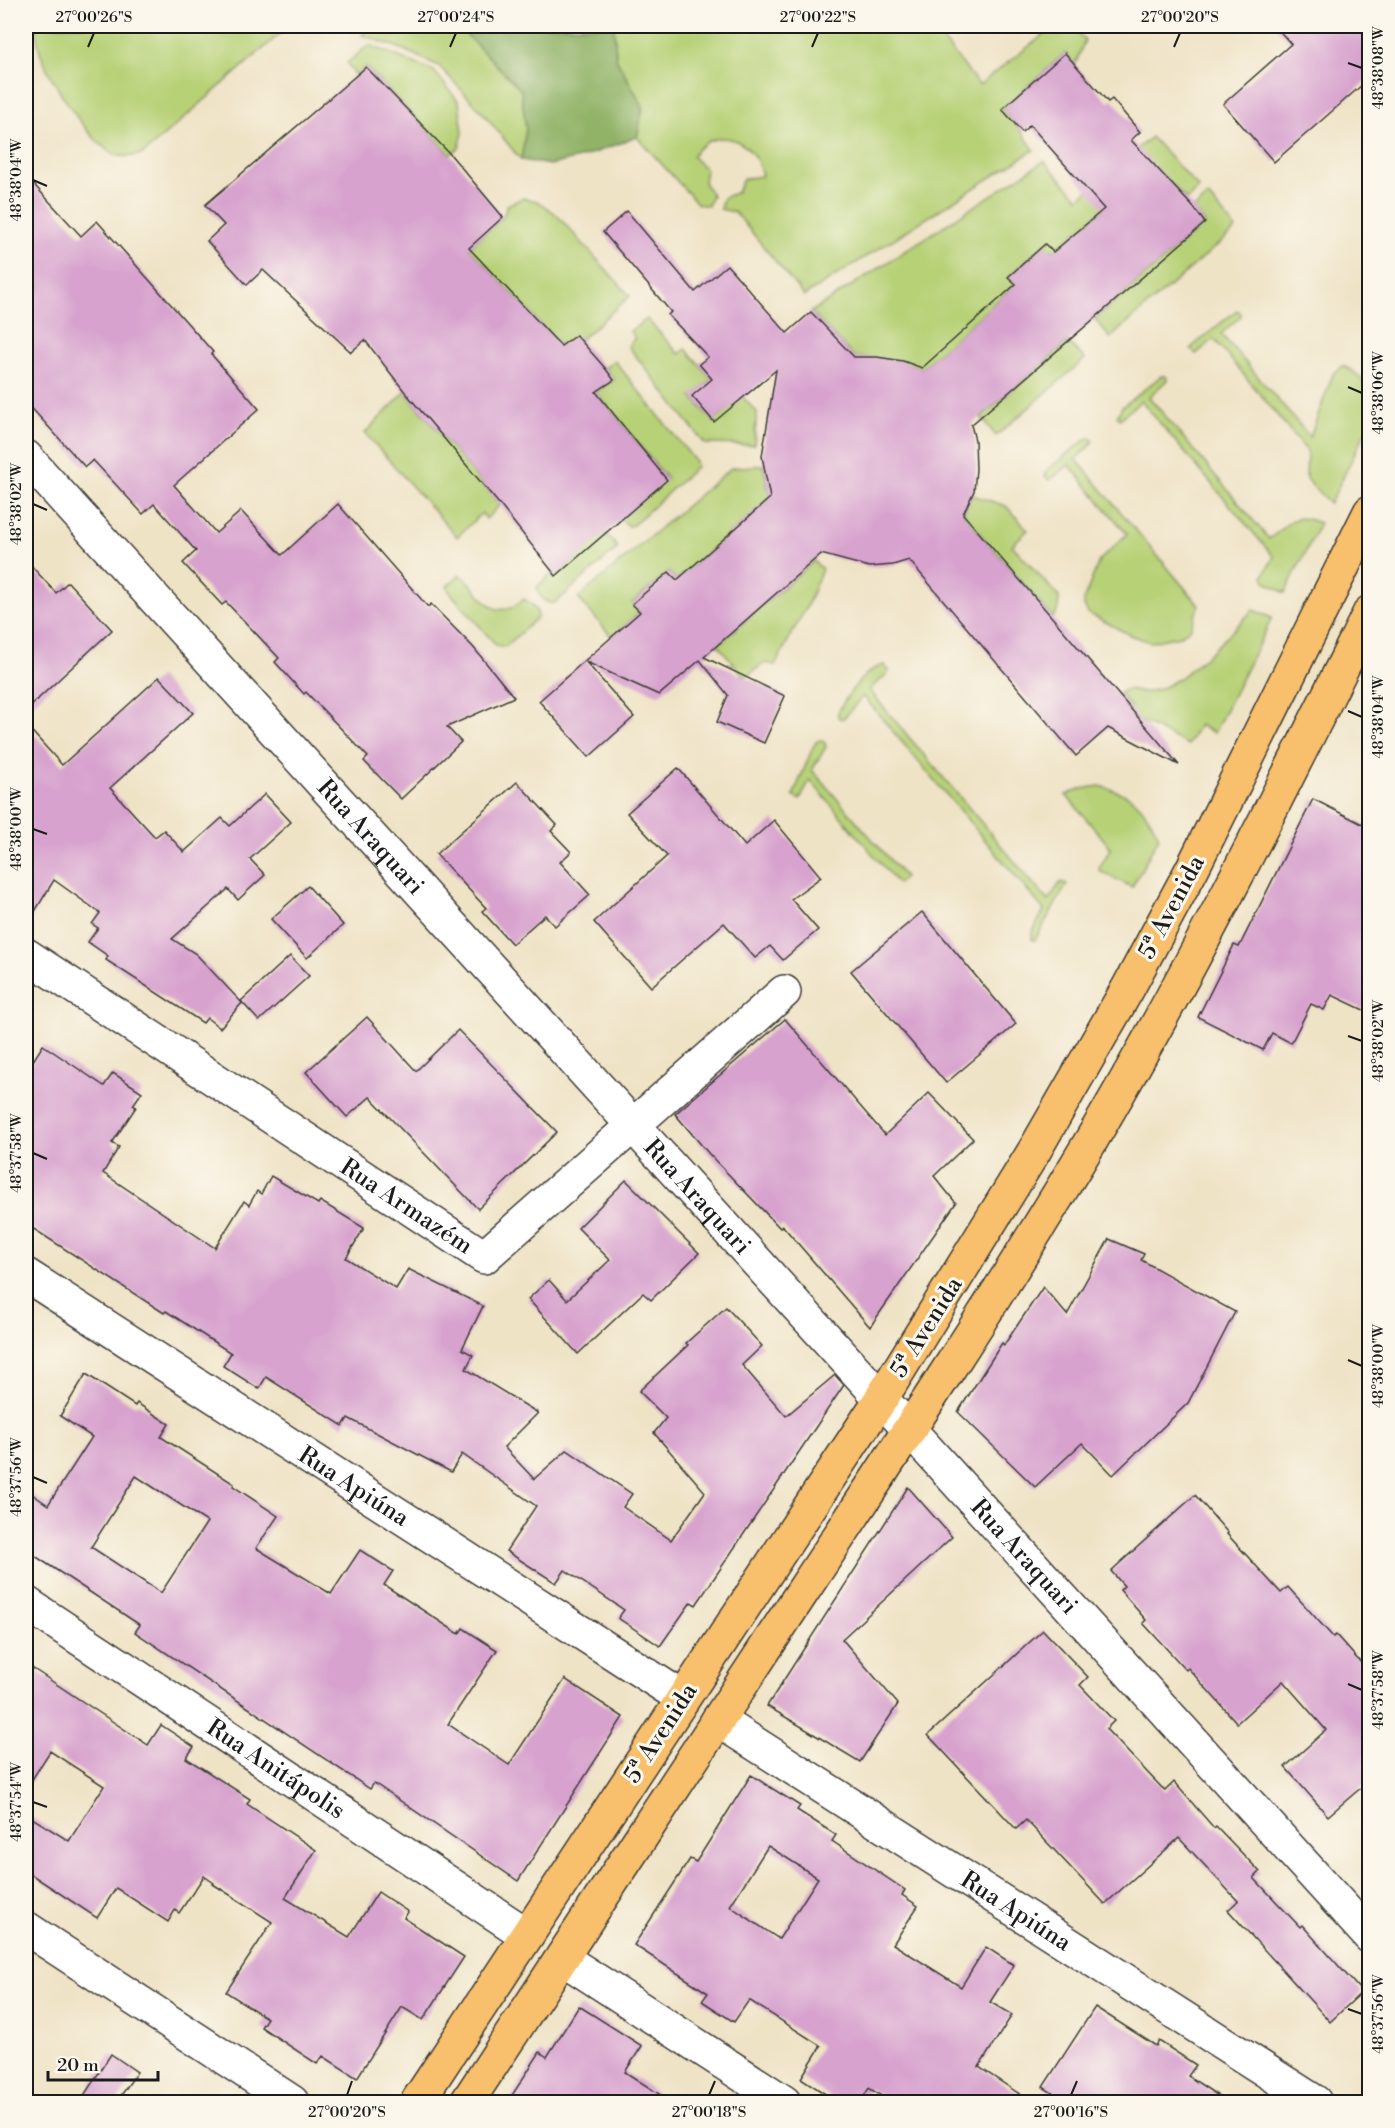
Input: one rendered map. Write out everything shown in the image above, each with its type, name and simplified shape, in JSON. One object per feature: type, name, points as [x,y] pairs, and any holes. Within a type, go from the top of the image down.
[{"type":"main road","name":"5ª Avenida","points":[[417,2103],[881,1399],[1033,1153],[1127,990],[1192,869],[1370,512]]},
{"type":"main road","name":"5ª Avenida","points":[[467,2103],[1025,1250],[1094,1136],[1156,1026],[1271,810],[1370,612]]},
{"type":"street","name":"Rua Araquari","points":[[26,457],[1370,1937]]},
{"type":"street","name":"Rua Armazém","points":[[26,955],[484,1257],[784,992]]},
{"type":"street","name":"Rua Apiúna","points":[[26,1275],[683,1698]]},
{"type":"street","name":"Rua Anitápolis","points":[[26,1603],[527,1935]]},
{"type":"street","name":"Rua Apiúna","points":[[718,1720],[1315,2103]]},
{"type":"street","points":[[26,1928],[292,2103]]},
{"type":"street","points":[[562,1958],[784,2103]]},
{"type":"green space","points":[[35,26],[289,26],[143,154],[126,157],[116,155],[106,149],[70,108],[43,60]]},
{"type":"green space","points":[[371,26],[458,26],[521,90],[526,129],[521,160],[482,112],[439,66],[402,49],[362,35]]},
{"type":"green space","points":[[458,26],[614,26],[616,58],[643,107],[637,137],[583,157],[550,165],[521,160],[526,129],[521,90]]},
{"type":"green space","points":[[614,26],[932,26],[979,85],[1055,26],[1072,26],[1085,40],[1075,65],[1065,53],[1002,109],[1034,150],[804,296],[740,218],[734,212],[720,209],[723,198],[737,192],[743,179],[762,176],[758,163],[743,145],[722,138],[712,140],[701,146],[692,156],[706,169],[704,182],[712,195],[708,206],[698,204],[637,137],[643,107],[616,58]]},
{"type":"green space","points":[[369,45],[434,71],[459,102],[463,133],[459,148],[450,154],[366,67],[356,76],[347,63]]},
{"type":"green space","points":[[1151,137],[1199,188],[1187,200],[1154,166],[1053,252],[1045,244],[1009,276],[1016,284],[922,368],[888,359],[854,357],[811,312],[1044,161],[1079,198]]},
{"type":"green space","points":[[1208,196],[1236,229],[1110,338],[1095,319],[1205,223],[1194,209]]},
{"type":"green space","points":[[523,198],[537,201],[556,214],[630,296],[580,340],[561,346],[469,248],[503,217],[507,205]]},
{"type":"green space","points":[[1237,310],[1241,316],[1221,334],[1310,437],[1333,374],[1343,366],[1353,371],[1369,387],[1369,424],[1330,504],[1306,479],[1307,451],[1214,339],[1196,354],[1191,350]]},
{"type":"green space","points":[[647,319],[679,354],[686,349],[712,379],[692,397],[714,422],[732,406],[730,384],[757,412],[754,445],[705,444],[628,346],[635,338],[630,331]]},
{"type":"green space","points":[[1068,342],[1085,359],[996,436],[981,417]]},
{"type":"green space","points":[[614,360],[695,461],[696,467],[633,525],[629,526],[620,519],[667,479],[596,392],[614,380],[605,368]]},
{"type":"green space","points":[[1161,376],[1166,376],[1167,380],[1149,397],[1269,539],[1292,520],[1303,518],[1320,523],[1285,593],[1266,582],[1263,576],[1274,557],[1141,401],[1120,419],[1117,416],[1122,407]]},
{"type":"green space","points":[[405,392],[500,505],[486,519],[482,513],[457,537],[365,433]]},
{"type":"green space","points":[[1090,438],[1093,440],[1092,444],[1076,459],[1199,605],[1190,629],[1179,636],[1151,642],[1132,636],[1088,613],[1084,606],[1084,599],[1099,561],[1127,534],[1069,465],[1050,480],[1045,477],[1047,470]]},
{"type":"green space","points":[[763,465],[770,498],[677,580],[669,572],[632,603],[640,612],[612,637],[578,598],[731,468]]},
{"type":"green space","points":[[972,495],[1006,506],[1028,530],[1012,545],[1059,597],[1058,609],[1053,618],[963,514]]},
{"type":"green space","points":[[605,532],[618,548],[556,602],[549,603],[543,599],[537,587],[553,572],[556,576]]},
{"type":"green space","points":[[814,561],[822,569],[807,606],[775,665],[765,663],[745,677],[718,645]]},
{"type":"green space","points":[[460,575],[488,604],[495,608],[503,610],[524,599],[534,606],[538,617],[505,647],[496,645],[449,591],[447,586]]},
{"type":"green space","points":[[1253,610],[1272,618],[1214,733],[1199,725],[1188,745],[1137,719],[1131,707],[1119,693],[1129,690],[1149,692],[1168,685],[1202,660]]},
{"type":"green space","points":[[884,665],[888,670],[887,674],[869,690],[1048,901],[1061,882],[1067,884],[1035,940],[1032,940],[1032,933],[1044,910],[863,696],[845,717],[841,719],[838,717],[838,712],[846,698],[863,677]]},
{"type":"green space","points":[[821,740],[826,747],[812,770],[905,877],[898,884],[810,780],[800,800],[793,796],[813,747],[817,741]]},
{"type":"green space","points":[[1099,786],[1121,793],[1136,802],[1143,809],[1159,837],[1132,887],[1101,872],[1099,868],[1111,848],[1066,795],[1081,789]]},
{"type":"building","points":[[1275,26],[1370,26],[1370,78],[1274,162],[1223,104],[1291,44]]},
{"type":"building","points":[[1065,53],[1108,102],[1112,99],[1140,132],[1131,140],[1205,223],[971,425],[975,440],[976,469],[974,491],[963,514],[1179,765],[1108,728],[1076,756],[909,560],[893,565],[869,567],[821,554],[704,657],[785,696],[764,743],[717,722],[728,695],[700,660],[659,695],[586,662],[634,717],[589,757],[539,701],[640,612],[632,604],[669,572],[677,580],[770,498],[762,456],[776,370],[714,422],[692,396],[712,379],[699,364],[708,357],[668,315],[671,312],[603,232],[627,211],[695,292],[727,265],[787,333],[811,312],[854,357],[877,357],[903,361],[922,368],[1016,284],[1008,277],[1045,244],[1053,252],[1104,209],[1030,125],[1022,132],[1002,109]]},
{"type":"building","points":[[366,67],[450,154],[503,217],[469,248],[561,346],[576,335],[605,368],[614,380],[596,392],[667,480],[556,576],[365,340],[351,352],[263,270],[247,285],[207,241],[224,225],[205,205]]},
{"type":"building","points":[[26,176],[81,236],[97,221],[213,352],[211,354],[259,409],[174,485],[216,533],[241,511],[282,555],[338,504],[428,607],[431,604],[473,647],[514,697],[447,727],[461,742],[401,799],[364,761],[368,757],[275,662],[279,658],[226,602],[222,605],[183,563],[196,551],[154,504],[143,514],[93,460],[85,467],[26,402]]},
{"type":"building","points":[[26,560],[56,593],[68,582],[112,630],[26,710]]},
{"type":"building","points":[[159,677],[193,713],[110,788],[155,837],[164,830],[184,852],[222,818],[230,826],[265,794],[291,822],[250,859],[265,875],[238,900],[228,889],[172,939],[196,954],[242,1003],[220,1028],[207,1018],[203,1023],[106,960],[108,956],[88,942],[98,928],[92,924],[100,913],[54,880],[26,926],[26,725],[62,765]]},
{"type":"building","points":[[678,768],[745,846],[774,820],[821,877],[791,899],[818,930],[783,960],[770,946],[755,958],[724,923],[651,987],[594,922],[667,856],[627,813]]},
{"type":"building","points":[[517,782],[557,825],[551,831],[571,852],[560,862],[590,895],[555,926],[545,915],[512,944],[482,911],[486,908],[436,854]]},
{"type":"building","points":[[1313,799],[1370,828],[1370,1013],[1332,995],[1324,1010],[1311,1004],[1291,1043],[1272,1033],[1263,1050],[1198,1017],[1234,945],[1239,947]]},
{"type":"building","points":[[308,886],[343,925],[307,958],[271,919]]},
{"type":"building","points":[[922,912],[1016,1024],[946,1083],[851,971]]},
{"type":"building","points":[[290,956],[309,976],[259,1021],[241,1001]]},
{"type":"building","points":[[367,1017],[416,1071],[458,1030],[557,1132],[478,1209],[370,1097],[347,1117],[306,1072]]},
{"type":"building","points":[[785,1019],[885,1135],[929,1093],[973,1139],[934,1176],[956,1203],[870,1327],[782,1225],[780,1228],[709,1154],[675,1114]]},
{"type":"building","points":[[43,1045],[104,1086],[113,1073],[142,1092],[133,1105],[136,1107],[112,1143],[119,1147],[103,1173],[215,1248],[244,1201],[249,1205],[257,1191],[261,1194],[271,1176],[318,1204],[320,1201],[364,1228],[346,1258],[396,1289],[408,1269],[483,1306],[462,1349],[473,1355],[466,1369],[538,1413],[504,1447],[534,1479],[567,1450],[632,1494],[623,1507],[671,1540],[705,1492],[654,1433],[666,1418],[639,1391],[688,1345],[686,1343],[726,1307],[762,1346],[742,1365],[786,1416],[835,1375],[844,1385],[696,1605],[691,1602],[660,1646],[618,1618],[624,1610],[565,1570],[556,1583],[506,1551],[536,1506],[462,1454],[451,1472],[348,1418],[343,1426],[266,1377],[259,1389],[223,1366],[231,1353],[166,1311],[164,1313],[26,1224],[26,1072]]},
{"type":"building","points":[[626,1180],[699,1253],[651,1300],[643,1293],[578,1354],[528,1299],[549,1280],[567,1300],[610,1260],[578,1228]]},
{"type":"building","points":[[1109,1239],[1144,1254],[1141,1260],[1235,1312],[1188,1403],[1113,1475],[1082,1443],[1035,1487],[958,1412],[1002,1343],[1004,1345],[1043,1287],[1067,1315]]},
{"type":"building","points":[[86,1374],[135,1406],[137,1403],[169,1424],[161,1437],[234,1484],[233,1486],[278,1516],[256,1548],[331,1594],[360,1550],[393,1571],[384,1585],[459,1634],[463,1628],[497,1650],[448,1724],[509,1765],[565,1679],[623,1717],[518,1881],[374,1783],[370,1789],[135,1632],[140,1625],[26,1550],[26,1490],[48,1505],[92,1437],[60,1416]],"holes":[[[136,1476],[207,1522],[161,1593],[91,1547]]]},
{"type":"building","points":[[908,1487],[952,1537],[842,1639],[898,1704],[860,1762],[767,1706]]},
{"type":"building","points":[[1195,1495],[1281,1593],[1288,1587],[1333,1637],[1336,1635],[1370,1673],[1370,1780],[1328,1816],[1285,1767],[1326,1730],[1283,1681],[1237,1723],[1188,1668],[1186,1670],[1143,1623],[1146,1620],[1120,1590],[1124,1586],[1111,1571]]},
{"type":"building","points":[[1043,1630],[1088,1677],[1080,1685],[1114,1721],[1106,1729],[1165,1791],[1174,1782],[1214,1828],[1216,1826],[1260,1872],[1254,1878],[1300,1927],[1302,1925],[1362,1992],[1330,2022],[1228,1910],[1238,1901],[1179,1838],[1105,1904],[1026,1820],[1016,1829],[928,1735]]},
{"type":"building","points":[[26,1664],[148,1745],[161,1725],[194,1747],[186,1758],[250,1799],[247,1804],[316,1850],[285,1898],[349,1937],[378,1892],[408,1912],[404,1918],[464,1957],[423,2020],[402,2007],[357,2078],[323,2056],[317,2064],[261,2027],[267,2018],[226,1992],[272,1922],[204,1876],[179,1913],[175,1910],[168,1922],[116,1888],[97,1918],[26,1871],[26,1814],[69,1841],[104,1786],[50,1751],[26,1789]]},
{"type":"building","points":[[751,1775],[800,1806],[797,1810],[836,1835],[832,1841],[905,1890],[902,1895],[918,1906],[893,1944],[961,1987],[986,1947],[1014,1965],[990,2002],[1012,2015],[979,2067],[1033,2103],[892,2103],[869,2088],[860,2103],[839,2103],[801,2078],[821,2046],[749,2000],[734,2022],[702,2001],[708,1993],[634,1945],[690,1859],[696,1862]],"holes":[[[768,1846],[818,1878],[779,1939],[730,1906]]]},
{"type":"building","points":[[579,2006],[642,2046],[625,2072],[673,2103],[507,2103],[540,2052],[547,2057]]},
{"type":"building","points":[[1095,2007],[1156,2046],[1159,2041],[1196,2065],[1188,2076],[1229,2103],[1068,2103],[1043,2087]]},
{"type":"building","points":[[111,2054],[137,2072],[116,2103],[79,2103]]}]
